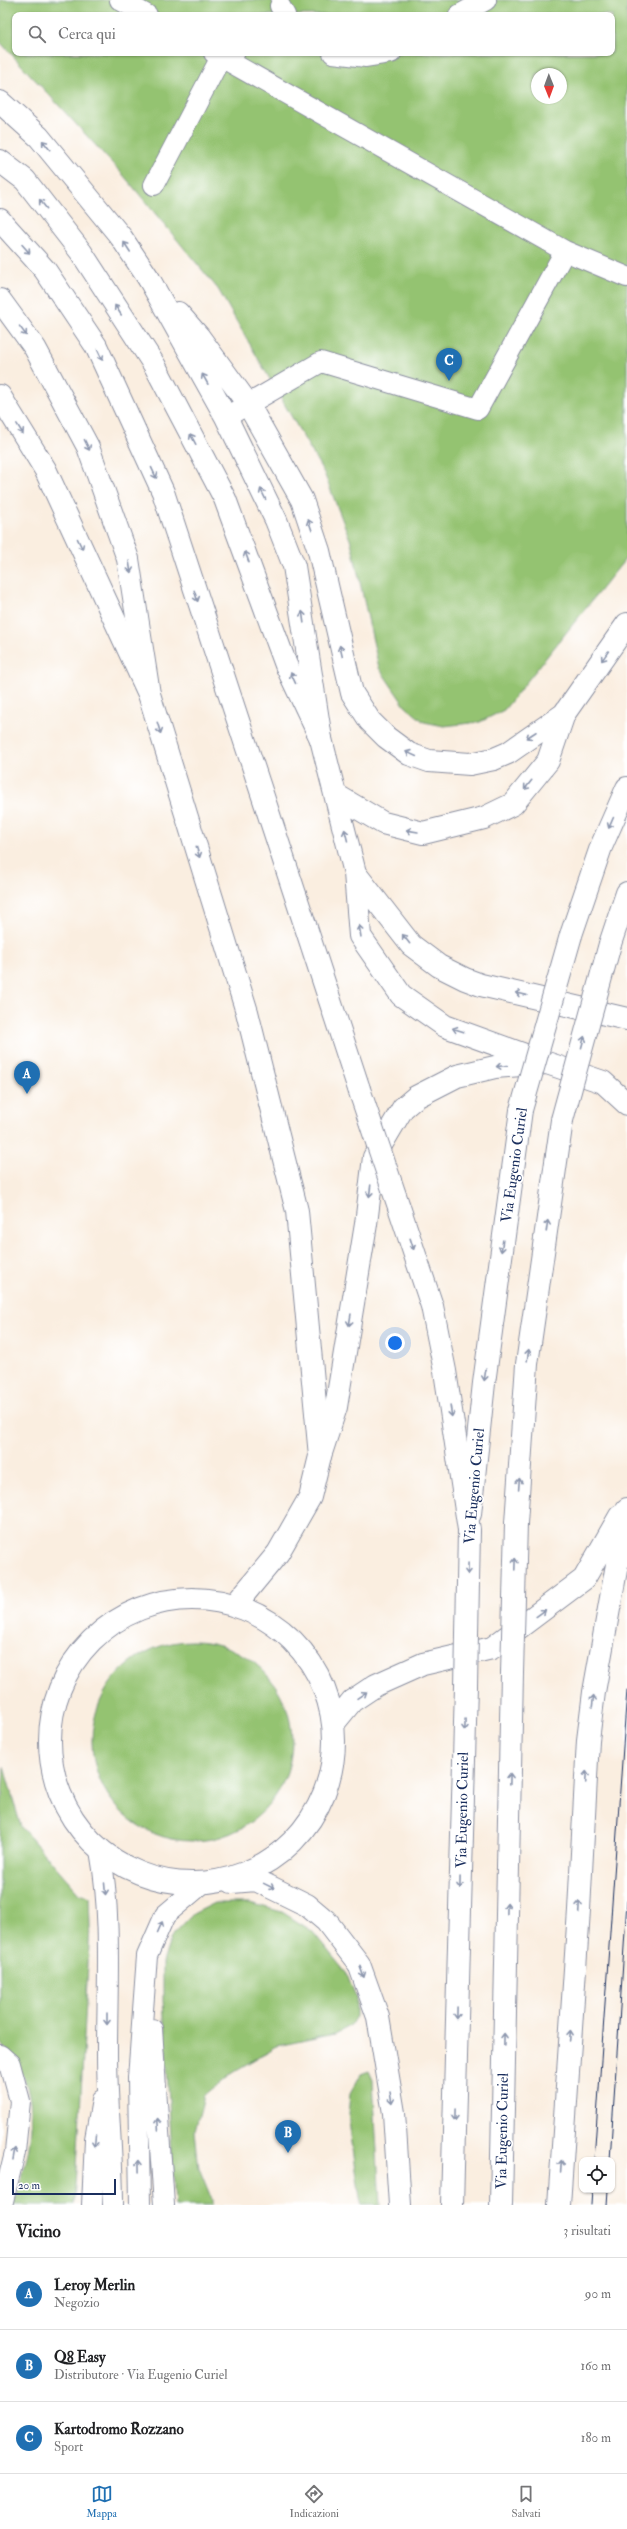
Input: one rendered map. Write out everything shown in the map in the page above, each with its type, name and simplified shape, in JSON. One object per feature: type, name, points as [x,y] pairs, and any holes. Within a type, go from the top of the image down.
[{"type":"main road","points":[[0,102],[39,137],[121,237],[148,279],[226,417],[276,520],[294,566],[321,739],[355,873],[360,936],[401,995],[445,1026],[547,1063],[603,1082],[627,1088]]},
{"type":"main road","points":[[0,161],[25,180],[81,252],[154,366],[225,499],[286,665],[321,739]]},
{"type":"main road","points":[[0,220],[45,270],[96,346],[163,492],[359,1089],[400,1207],[432,1306],[445,1371],[469,1530]]},
{"type":"main road","points":[[148,279],[199,337],[248,404],[302,500],[319,551],[352,693],[360,710],[386,737],[409,754],[429,761],[456,764],[481,763],[508,753],[564,714]]},
{"type":"main road","points":[[0,300],[35,348],[88,447],[128,559],[149,694]]},
{"type":"main road","points":[[0,396],[45,469],[149,694],[247,1012],[297,1211],[320,1456]]},
{"type":"main road","points":[[336,795],[383,823],[423,833],[484,818],[514,804],[548,761],[564,714],[627,624]]},
{"type":"main road","name":"Via Eugenio Curiel","points":[[452,2205],[469,1530],[484,1383],[521,1110],[571,936],[601,847],[627,788]]},
{"type":"main road","points":[[355,873],[411,945],[458,976],[482,985],[627,1019]]},
{"type":"main road","name":"Via Eugenio Curiel","points":[[501,2205],[516,1523],[527,1364],[562,1120],[610,944],[627,893]]},
{"type":"main road","points":[[235,1605],[278,1553],[310,1497],[320,1456],[336,1407],[366,1224],[374,1157],[404,1108],[416,1097],[457,1076],[495,1067],[547,1063]]},
{"type":"main road","points":[[603,1082],[627,1104]]},
{"type":"main road","points":[[334,1723],[352,1701],[376,1685],[423,1664],[492,1648],[558,1600],[584,1579],[627,1504]]},
{"type":"main road","points":[[559,2205],[579,1910],[588,1740],[594,1692],[627,1509]]},
{"type":"main road","points":[[203,1883],[248,1873],[288,1848],[317,1812],[333,1768],[334,1723],[324,1683],[302,1649],[271,1622],[235,1605],[196,1598],[157,1603],[121,1618],[90,1642],[67,1673],[53,1710],[49,1748],[57,1786],[74,1821],[100,1850],[131,1870],[166,1882],[203,1883],[256,1880],[307,1905],[326,1921],[359,1964],[378,2017],[394,2113],[400,2205]]},
{"type":"lane","points":[[120,0],[142,12]]},
{"type":"lane","points":[[464,12],[486,0]]},
{"type":"lane","points":[[154,185],[223,56]]},
{"type":"lane","points":[[227,56],[565,251],[627,277]]},
{"type":"lane","points":[[358,56],[372,56]]},
{"type":"lane","points":[[226,417],[321,362],[478,409],[565,251]]},
{"type":"lane","points":[[100,1850],[106,1896],[107,2075],[112,2140],[113,2205]]},
{"type":"lane","points":[[140,2205],[138,2078],[147,1956],[165,1915],[203,1883]]},
{"type":"lane","points":[[147,1956],[164,2205]]},
{"type":"lane","points":[[0,2055],[10,2064],[20,2101],[15,2152],[2,2205]]},
{"type":"lane","points":[[92,2205],[95,2140],[107,2075]]},
{"type":"green space","points":[[0,0],[627,0],[627,557],[504,710],[480,722],[444,726],[424,722],[405,706],[379,668],[351,542],[324,473],[218,289],[124,176],[13,56],[615,56],[615,12],[12,12],[12,55],[0,42]]},
{"type":"green space","points":[[182,1641],[202,1641],[221,1645],[239,1652],[256,1663],[270,1677],[285,1703],[292,1731],[292,1751],[288,1770],[281,1788],[270,1805],[256,1819],[239,1830],[221,1837],[202,1841],[182,1841],[163,1837],[145,1830],[128,1819],[114,1805],[103,1788],[96,1770],[92,1751],[92,1731],[96,1712],[103,1694],[114,1677],[128,1663],[145,1652],[163,1645]]},
{"type":"green space","points":[[4,1767],[21,1827],[80,1894],[89,1897],[90,1926],[75,2205],[13,2205],[26,2163],[30,2142],[31,2120],[30,2099],[25,2079],[15,2060],[0,2043],[0,1828]]},
{"type":"green space","points":[[215,1903],[250,1903],[282,1912],[312,1931],[347,1974],[356,1997],[356,2016],[350,2026],[335,2034],[277,2046],[233,2072],[204,2096],[195,2131],[199,2168],[212,2200],[212,2205],[175,2205],[163,2000],[163,1962],[171,1937],[193,1914]]},
{"type":"green space","points":[[369,2071],[373,2080],[380,2205],[361,2205],[348,2114],[350,2094],[361,2074]]},
{"type":"tram line","points":[[594,2157],[627,1690]]},
{"type":"tram line","points":[[610,2157],[627,1901]]},
{"type":"tram line","points":[[591,2205],[592,2193]]},
{"type":"tram line","points":[[607,2205],[608,2193]]},
{"type":"place","name":"Kartodromo Rozzano","points":[[449,381]]},
{"type":"place","name":"Leroy Merlin","points":[[27,1094]]},
{"type":"place","name":"Q8 Easy","points":[[288,2153]]}]
